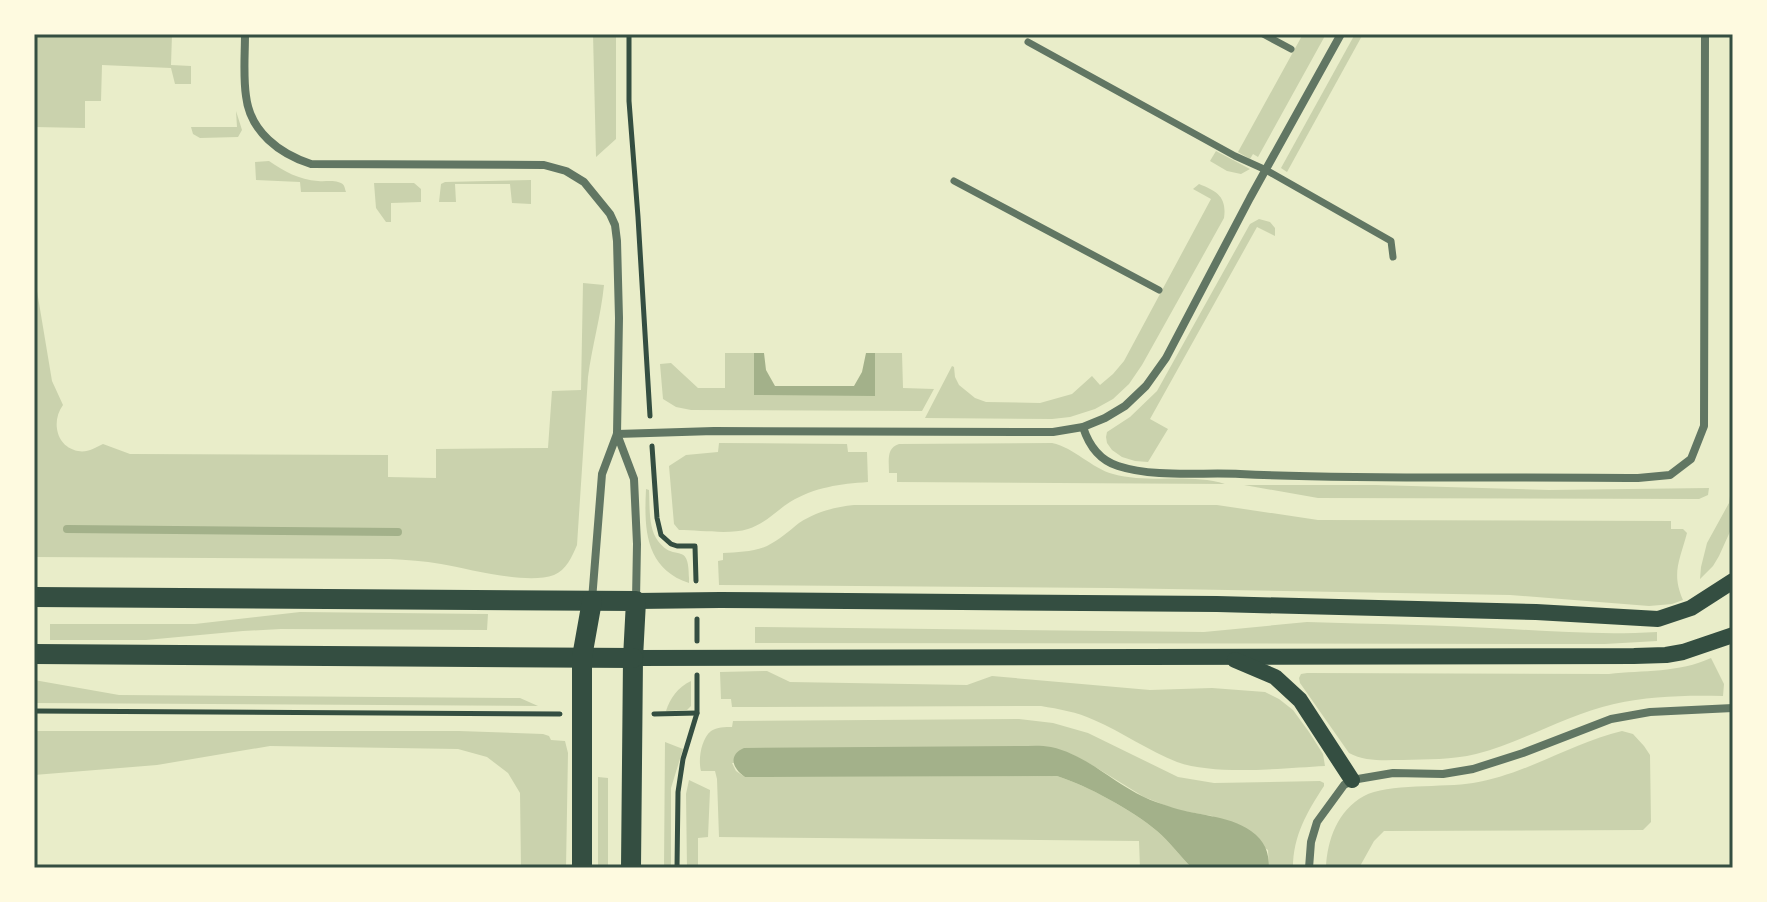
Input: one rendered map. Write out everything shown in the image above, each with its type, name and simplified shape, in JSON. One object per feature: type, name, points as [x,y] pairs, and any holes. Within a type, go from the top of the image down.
[{"type":"main road","points":[[34,597],[1217,604],[1536,612],[1658,619],[1691,608],[1733,581]]},
{"type":"main road","points":[[582,868],[582,657],[592,601]]},
{"type":"main road","points":[[631,868],[636,601]]},
{"type":"main road","points":[[34,654],[633,658],[1666,655],[1733,635]]},
{"type":"main road","points":[[1226,657],[1275,677],[1300,700],[1352,780]]},
{"type":"street","points":[[245,34],[248,107],[258,128],[285,154],[311,164],[544,165],[566,171],[584,182],[610,214],[617,241],[617,434],[602,474],[592,601]]},
{"type":"street","points":[[1263,34],[1291,49]]},
{"type":"street","points":[[617,434],[1053,432],[1083,427],[1105,418],[1125,406],[1146,386],[1166,358],[1341,34]]},
{"type":"street","points":[[1083,427],[1093,449],[1106,461],[1145,471],[1285,477],[1638,478],[1670,475],[1691,459],[1704,426],[1705,34]]},
{"type":"street","points":[[1028,42],[1391,241],[1393,257]]},
{"type":"street","points":[[954,181],[1159,290]]},
{"type":"street","points":[[617,434],[634,479],[636,601]]},
{"type":"street","points":[[1309,868],[1311,842],[1317,822],[1344,785],[1352,780],[1393,773],[1443,774],[1473,769],[1611,719],[1650,712],[1733,708]]},
{"type":"path","points":[[629,34],[631,132],[659,527],[661,535],[671,544],[695,546],[697,713],[680,771],[677,868]]},
{"type":"path","points":[[34,711],[582,714]]},
{"type":"path","points":[[632,714],[697,713]]},
{"type":"shaded area","points":[[34,34],[172,34],[171,65],[191,66],[191,84],[175,84],[171,68],[102,65],[101,101],[85,101],[85,128],[34,127]]},
{"type":"shaded area","points":[[593,34],[616,34],[616,139],[596,157]]},
{"type":"shaded area","points":[[1303,34],[1326,34],[1258,157],[1253,154],[1250,159],[1238,152]]},
{"type":"shaded area","points":[[1355,34],[1363,34],[1287,172],[1281,168]]},
{"type":"shaded area","points":[[236,111],[242,130],[238,137],[200,138],[193,134],[191,127],[237,127]]},
{"type":"shaded area","points":[[1216,151],[1250,169],[1241,174],[1227,171],[1210,161]]},
{"type":"shaded area","points":[[269,161],[304,179],[340,183],[346,192],[301,192],[300,182],[256,180],[255,162]]},
{"type":"shaded area","points":[[531,180],[531,204],[512,203],[510,184],[455,184],[456,202],[439,202],[441,184],[445,182]]},
{"type":"shaded area","points":[[374,183],[414,183],[421,189],[421,202],[391,203],[391,222],[386,222],[376,208]]},
{"type":"shaded area","points":[[1199,184],[1211,189],[1222,200],[1224,218],[1142,365],[1129,384],[1113,399],[1095,409],[1052,419],[925,418],[952,366],[959,385],[975,398],[986,402],[1040,403],[1072,394],[1092,376],[1100,385],[1113,374],[1124,361],[1211,199],[1193,189]]},
{"type":"shaded area","points":[[1259,219],[1270,222],[1275,228],[1275,236],[1257,227],[1150,419],[1168,429],[1148,462],[1122,457],[1107,443],[1107,432],[1130,417],[1157,391],[1250,224]]},
{"type":"shaded area","points":[[583,283],[604,285],[588,377],[577,545],[565,566],[554,575],[543,578],[514,577],[435,563],[390,559],[34,557],[34,285],[52,381],[63,405],[57,418],[58,432],[60,439],[71,449],[85,451],[103,444],[130,454],[388,455],[388,477],[436,478],[436,449],[548,448],[552,391],[581,390]]},
{"type":"shaded area","points":[[725,353],[754,353],[754,395],[875,395],[875,353],[902,353],[903,388],[934,389],[922,411],[691,410],[676,407],[663,399],[660,364],[671,363],[698,388],[725,388]]},
{"type":"shaded area","points":[[754,353],[764,353],[766,370],[775,386],[854,386],[862,372],[866,353],[875,353],[875,396],[754,395]]},
{"type":"shaded area","points":[[719,443],[847,444],[848,452],[867,452],[868,482],[838,485],[809,493],[748,529],[723,532],[679,530],[674,524],[669,466],[686,455],[718,452]]},
{"type":"shaded area","points":[[1052,443],[1113,474],[1198,479],[1225,484],[897,482],[897,473],[889,473],[890,452],[899,444]]},
{"type":"shaded area","points":[[1733,454],[1733,525],[1713,566],[1700,579],[1707,543],[1729,503]]},
{"type":"shaded area","points":[[1244,485],[1549,490],[1709,488],[1708,495],[1699,499],[1318,498]]},
{"type":"shaded area","points":[[646,489],[649,490],[650,517],[655,536],[665,548],[687,560],[689,583],[663,568],[650,545]]},
{"type":"shaded area","points":[[854,505],[1217,505],[1318,520],[1671,521],[1671,529],[1683,529],[1687,533],[1677,574],[1683,600],[1649,606],[1510,595],[719,585],[718,561],[723,560],[723,553],[762,548],[812,516]]},
{"type":"shaded area","points":[[300,612],[488,614],[487,630],[281,629],[146,640],[50,640],[50,624],[195,624]]},
{"type":"shaded area","points":[[1307,622],[1583,633],[1657,632],[1657,641],[1605,644],[755,643],[755,627],[1204,632]]},
{"type":"shaded area","points":[[1711,658],[1724,684],[1723,696],[1668,697],[1614,704],[1493,749],[1440,759],[1375,760],[1349,753],[1299,678],[1307,673],[1609,674],[1674,669]]},
{"type":"shaded area","points":[[767,671],[790,682],[967,685],[992,676],[1150,690],[1212,688],[1265,692],[1293,710],[1323,754],[1325,766],[1250,770],[1193,766],[1167,758],[1088,717],[1041,706],[732,707],[731,699],[721,699],[720,672]]},
{"type":"shaded area","points":[[34,680],[119,695],[520,698],[538,706],[34,703]]},
{"type":"shaded area","points":[[691,681],[691,706],[687,710],[666,711],[675,693]]},
{"type":"shaded area","points":[[1019,719],[1053,723],[1088,733],[1178,777],[1214,783],[1320,781],[1324,786],[1302,825],[1295,845],[1293,868],[1269,868],[1268,850],[1212,816],[1177,810],[1144,797],[1092,765],[1049,747],[732,763],[736,771],[745,777],[1057,776],[1095,792],[1136,815],[1162,835],[1192,868],[1140,868],[1139,841],[719,837],[715,771],[701,771],[700,766],[703,744],[708,735],[716,729],[732,727],[733,721]]},
{"type":"shaded area","points":[[34,731],[459,731],[543,734],[551,740],[565,741],[568,753],[566,868],[521,868],[520,793],[508,773],[487,757],[458,749],[270,746],[157,765],[34,775]]},
{"type":"shaded area","points":[[1622,731],[1633,734],[1650,755],[1651,822],[1643,830],[1384,831],[1374,841],[1359,868],[1326,868],[1336,827],[1347,809],[1364,796],[1387,789],[1492,779]]},
{"type":"shaded area","points":[[665,742],[683,749],[671,788],[671,868],[664,868]]},
{"type":"shaded area","points":[[1047,746],[1088,762],[1147,798],[1242,825],[1263,843],[1269,868],[1192,868],[1162,835],[1136,815],[1095,792],[1057,776],[745,777],[734,762],[736,754],[744,748]]},
{"type":"shaded area","points":[[598,777],[608,778],[608,868],[598,868]]},
{"type":"shaded area","points":[[689,780],[710,790],[708,837],[698,838],[698,868],[687,868],[686,794]]},
{"type":"waterway","points":[[67,529],[398,532]]}]
